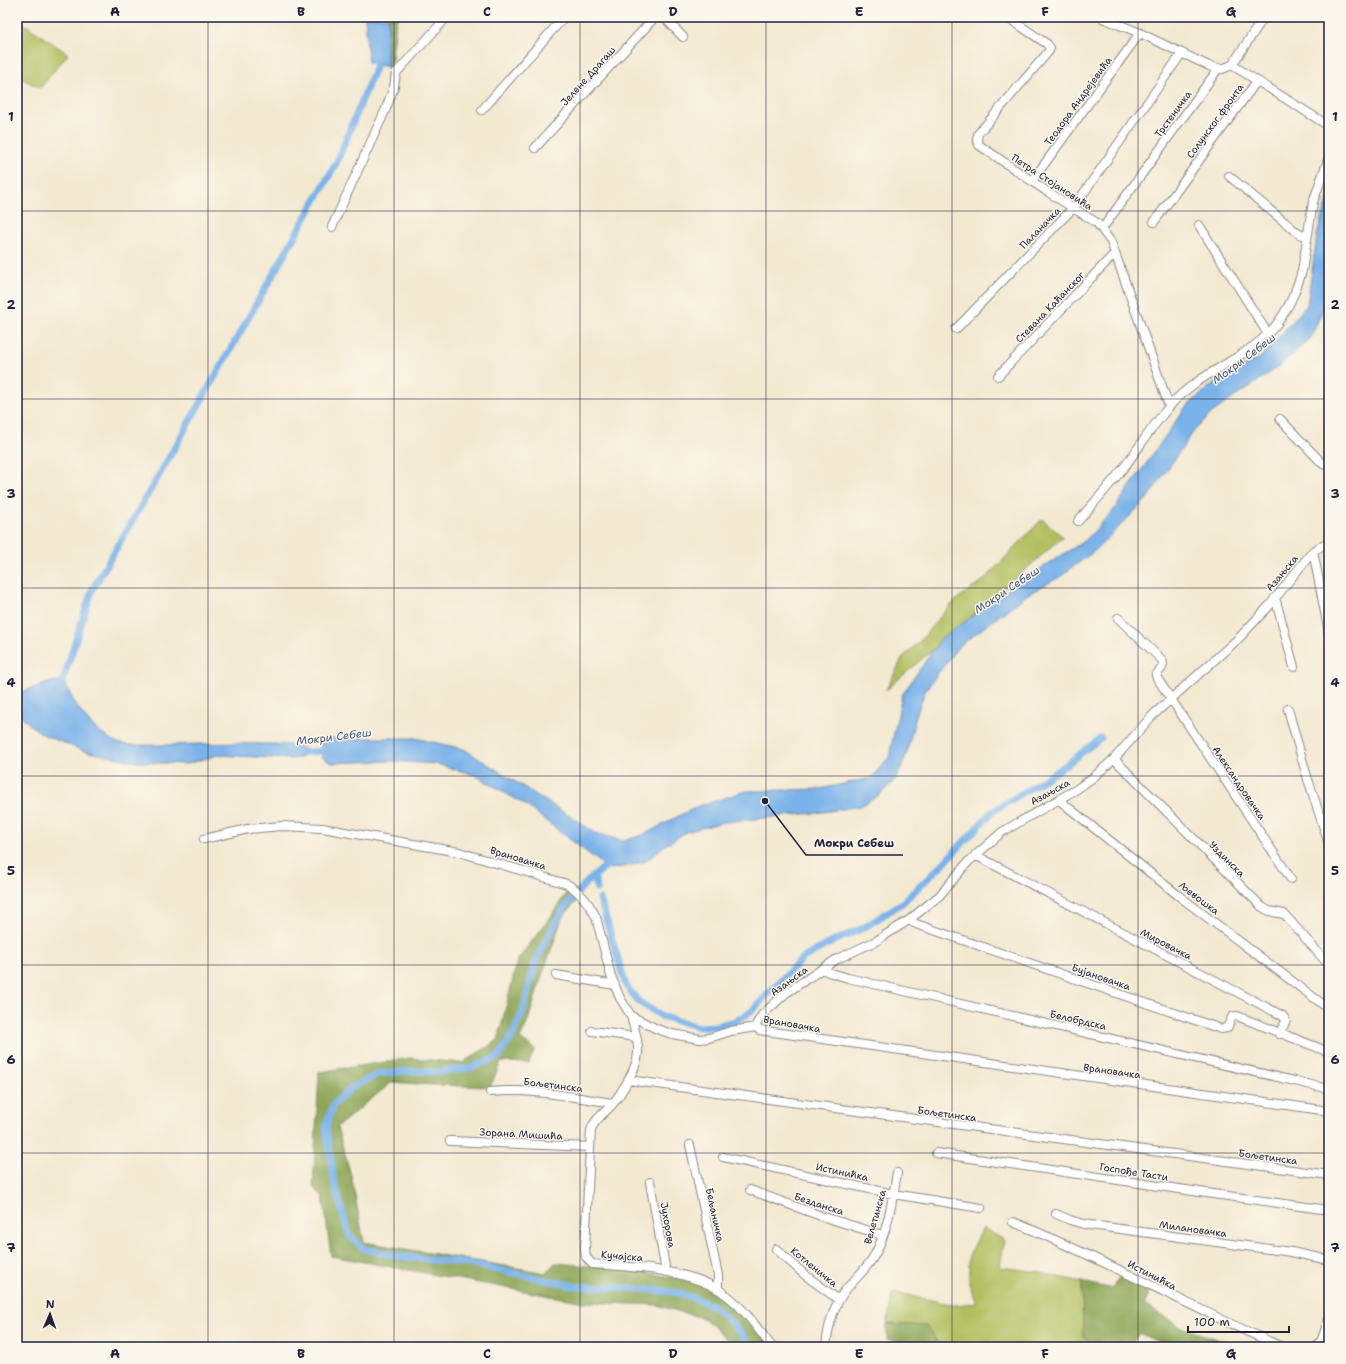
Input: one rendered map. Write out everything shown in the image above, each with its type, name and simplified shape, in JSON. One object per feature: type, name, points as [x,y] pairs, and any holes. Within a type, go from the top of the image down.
[{"type":"street","points":[[332,227],[385,111],[394,87],[396,73],[447,17]]},
{"type":"street","points":[[482,110],[564,17]]},
{"type":"street","name":"Јелене Драгаш","points":[[535,148],[655,17]]},
{"type":"street","points":[[664,17],[683,37]]},
{"type":"street","name":"Петра Стојановића","points":[[1007,17],[1047,44],[1050,48],[978,134],[977,142],[1032,181],[1097,223],[1102,229],[1111,242],[1116,253],[1169,406]]},
{"type":"street","points":[[1100,17],[1140,33],[1218,69],[1226,68],[1232,65],[1264,17]]},
{"type":"street","name":"Теодора Андрејевића","points":[[1032,181],[1140,33]]},
{"type":"street","name":"Паланачка","points":[[956,329],[1074,208],[1182,53]]},
{"type":"street","points":[[1232,65],[1257,81]]},
{"type":"street","name":"Трстеничка","points":[[1102,229],[1218,69]]},
{"type":"street","name":"Солунског фронта","points":[[1154,222],[1257,81],[1329,126]]},
{"type":"street","points":[[1078,521],[1101,496],[1169,406],[1195,383],[1256,345],[1278,322],[1286,308],[1302,271],[1306,236],[1315,195],[1329,158]]},
{"type":"street","points":[[1229,176],[1299,234],[1306,236]]},
{"type":"street","points":[[1199,225],[1268,334]]},
{"type":"street","name":"Стевана Каћанског","points":[[998,376],[1116,253]]},
{"type":"street","points":[[1280,419],[1323,464],[1329,466]]},
{"type":"street","name":"Азањска","points":[[756,1027],[757,1022],[762,1015],[786,993],[846,954],[876,941],[909,920],[939,896],[975,855],[1002,832],[1077,789],[1114,759],[1152,716],[1239,638],[1313,551],[1329,542]]},
{"type":"street","points":[[1313,551],[1329,633]]},
{"type":"street","points":[[1275,597],[1294,667]]},
{"type":"street","name":"Александровачка","points":[[1118,618],[1162,660],[1164,664],[1163,668],[1156,675],[1156,678],[1291,879]]},
{"type":"street","points":[[1288,709],[1306,773],[1329,844]]},
{"type":"street","name":"Уздинска","points":[[1114,759],[1262,907],[1269,911],[1284,914],[1329,965]]},
{"type":"street","name":"Љевошка","points":[[1059,800],[1179,896],[1329,1009]]},
{"type":"street","name":"Врановачка","points":[[204,839],[248,829],[282,826],[322,828],[459,852],[567,884],[576,889],[592,908],[596,917],[611,976],[631,1016],[657,1030],[672,1034],[709,1038],[731,1031],[756,1027],[759,1030],[1329,1111]]},
{"type":"street","name":"Мировачка","points":[[975,855],[1283,1016],[1286,1021],[1280,1034]]},
{"type":"street","name":"Бујановачка","points":[[909,920],[916,924],[1220,1029],[1227,1028],[1232,1017],[1234,1016],[1280,1034]]},
{"type":"street","name":"Белобрдска","points":[[823,969],[848,978],[1329,1089]]},
{"type":"street","points":[[556,975],[615,985]]},
{"type":"street","points":[[628,1080],[638,1052],[631,1016]]},
{"type":"street","points":[[592,1031],[636,1037]]},
{"type":"street","points":[[1280,1034],[1329,1052]]},
{"type":"street","name":"Кучајска","points":[[628,1080],[613,1103],[592,1126],[585,1248],[586,1257],[592,1264],[666,1272],[694,1279],[718,1289],[726,1294],[750,1318],[772,1347]]},
{"type":"street","name":"Бољетинска","points":[[628,1080],[1329,1175]]},
{"type":"street","name":"Бољетинска","points":[[490,1092],[509,1090],[526,1091],[613,1103]]},
{"type":"street","name":"Зорана Мишића","points":[[450,1140],[590,1147]]},
{"type":"street","name":"Бељаничка","points":[[690,1146],[718,1275],[718,1289]]},
{"type":"street","name":"Госпође Тасти","points":[[936,1153],[1329,1210]]},
{"type":"street","name":"Истинићка","points":[[723,1157],[893,1194],[981,1208]]},
{"type":"street","name":"Велетинска","points":[[826,1347],[830,1321],[839,1300],[847,1288],[870,1262],[878,1246],[888,1216],[896,1173]]},
{"type":"street","name":"Јухорова","points":[[650,1182],[666,1272]]},
{"type":"street","name":"Безданска","points":[[750,1190],[821,1216],[882,1235]]},
{"type":"street","name":"Милановачка","points":[[1056,1214],[1083,1224],[1291,1252],[1329,1260]]},
{"type":"street","name":"Истинићка","points":[[1013,1222],[1044,1234],[1182,1301],[1282,1347]]},
{"type":"street","name":"Котленичка","points":[[776,1249],[805,1275],[839,1300]]},
{"type":"street","points":[[1317,1347],[1326,1339],[1329,1319]]},
{"type":"green space","points":[[388,17],[400,17],[396,21],[391,70],[387,67]]},
{"type":"green space","points":[[1311,17],[1329,17],[1329,26]]},
{"type":"green space","points":[[17,19],[68,54],[40,88],[17,76]]},
{"type":"green space","points":[[1042,519],[1063,537],[886,690],[903,657],[922,639],[936,621],[957,599],[984,580]]},
{"type":"green space","points":[[568,890],[578,899],[562,918],[527,1024],[520,1039],[535,1049],[529,1063],[501,1062],[490,1087],[392,1082],[337,1127],[351,1175],[364,1242],[546,1273],[555,1263],[627,1269],[682,1279],[718,1292],[750,1319],[771,1347],[735,1347],[705,1319],[657,1305],[584,1302],[331,1256],[323,1197],[313,1187],[319,1072],[410,1058],[462,1063],[498,1040],[517,961],[552,915]]},
{"type":"green space","points":[[983,1228],[1004,1240],[1000,1267],[1032,1271],[1082,1282],[1083,1336],[1090,1342],[1090,1347],[941,1347],[926,1326],[887,1324],[893,1292],[954,1305],[977,1303],[969,1284],[969,1256]]},
{"type":"green space","points":[[1121,1274],[1152,1288],[1144,1305],[1184,1328],[1240,1347],[1169,1347],[1139,1333],[1130,1347],[1090,1347],[1090,1342],[1083,1336],[1082,1282],[1112,1289]]},
{"type":"green space","points":[[887,1324],[926,1326],[941,1347],[887,1340]]},
{"type":"water","points":[[365,17],[388,17],[387,67],[368,62]]},
{"type":"water","points":[[1329,196],[1329,294],[1311,338],[1274,370],[1213,412],[1194,431],[1146,500],[1097,549],[1061,576],[1028,594],[958,647],[926,689],[916,716],[906,755],[896,779],[878,796],[861,806],[824,812],[724,822],[686,832],[664,846],[646,861],[610,869],[524,804],[475,775],[437,764],[390,761],[331,763],[322,757],[321,746],[323,738],[415,738],[464,749],[596,833],[623,841],[643,835],[696,807],[746,791],[820,789],[871,778],[889,757],[902,695],[940,640],[1019,582],[1086,540],[1113,511],[1185,408],[1215,382],[1261,357],[1307,305],[1317,235]]},
{"type":"water","points":[[55,681],[65,681],[73,700],[95,728],[113,741],[122,744],[283,744],[304,748],[302,758],[290,759],[218,755],[187,764],[136,762],[84,751],[44,735],[30,725],[17,711],[17,696],[21,692]]},
{"type":"waterway","points":[[60,689],[92,590],[337,162],[375,68],[376,55]]},
{"type":"waterway","points":[[600,899],[626,986],[639,1002],[663,1017],[699,1027],[715,1026],[736,1021],[751,1012],[803,958],[834,941],[865,927],[902,903],[944,863],[992,812],[1059,770],[1101,738]]},
{"type":"waterway","name":"Мокри Себеш","points":[[294,753],[323,751],[329,749]]},
{"type":"waterway","points":[[610,859],[607,865],[585,884],[562,911],[536,960],[523,1011],[510,1040],[498,1057],[470,1068],[440,1072],[410,1071],[378,1074],[351,1088],[333,1105],[326,1126],[334,1181],[349,1235],[364,1249],[398,1256],[471,1264],[575,1286],[631,1288],[680,1293],[712,1305],[734,1325],[751,1347]]},
{"type":"waterway","points":[[594,876],[597,889]]},
{"type":"place","name":"Мокри Себеш","points":[[765,801]]}]
